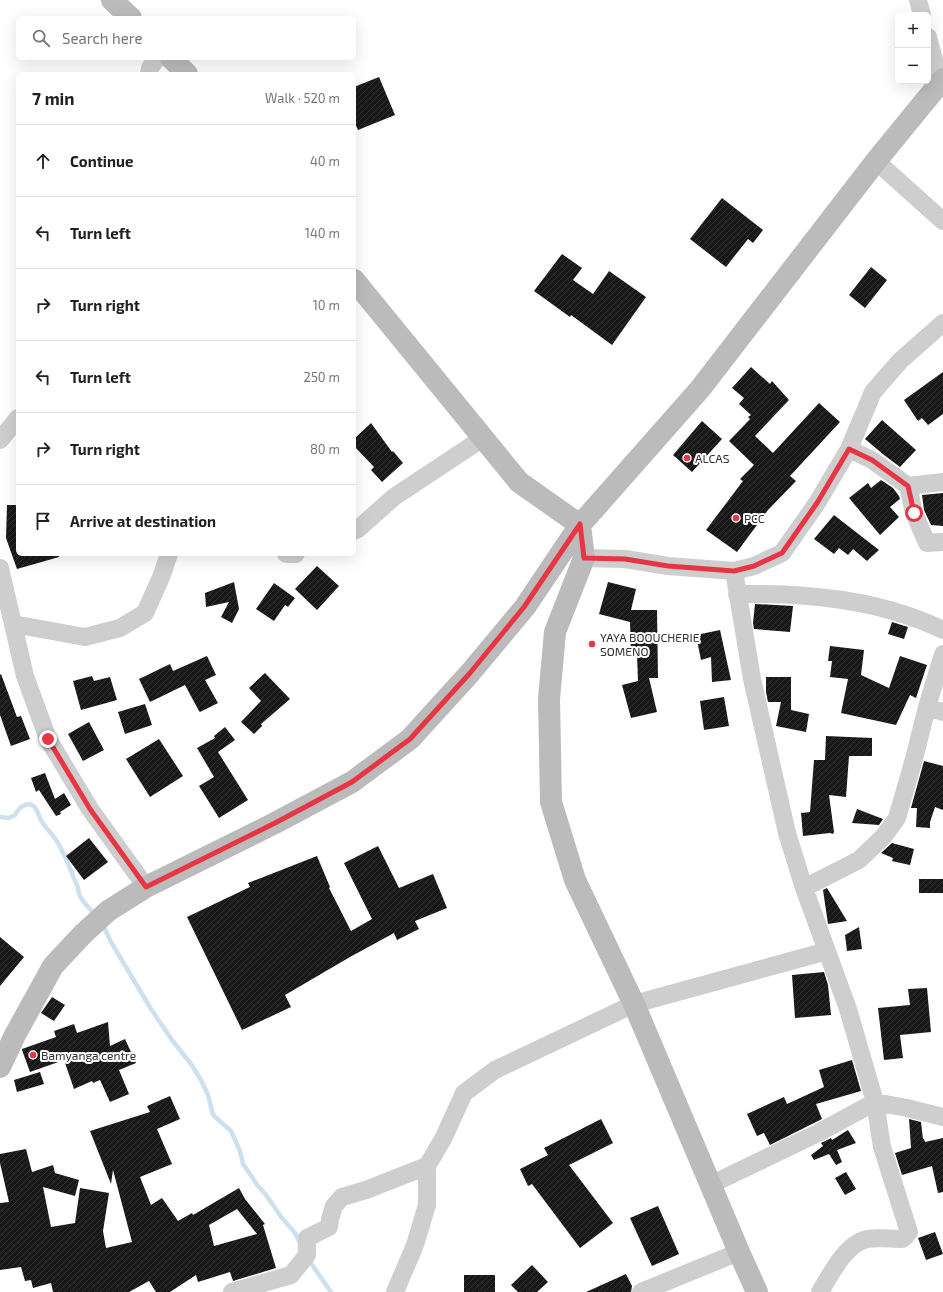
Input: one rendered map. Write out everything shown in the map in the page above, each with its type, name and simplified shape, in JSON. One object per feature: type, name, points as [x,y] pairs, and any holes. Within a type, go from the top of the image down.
[{"type":"street","points":[[112,0],[129,16]]},
{"type":"street","points":[[918,0],[921,12]]},
{"type":"street","points":[[0,1067],[15,1035],[53,966],[83,934],[108,911],[146,887],[275,823],[352,782],[410,739],[470,673],[524,607],[580,524],[700,389],[876,161],[942,81],[931,46]]},
{"type":"street","points":[[149,72],[150,68],[156,60]]},
{"type":"street","points":[[173,60],[185,72]]},
{"type":"street","points":[[876,161],[943,221]]},
{"type":"street","points":[[356,282],[519,482],[580,524],[584,558],[556,632],[549,699],[551,802],[575,880],[634,1004],[757,1292]]},
{"type":"street","points":[[584,558],[625,559],[668,566],[734,571],[754,566],[782,553],[817,503],[849,449],[874,392],[900,361],[943,323]]},
{"type":"street","points":[[0,440],[16,420]]},
{"type":"street","points":[[356,530],[394,497],[482,438]]},
{"type":"street","points":[[849,449],[872,460],[908,486],[914,513],[927,543],[943,542]]},
{"type":"street","points":[[908,486],[943,482]]},
{"type":"street","points":[[13,624],[85,637],[120,628],[145,613],[162,575],[168,556]]},
{"type":"street","points":[[0,568],[25,676],[48,739],[90,809],[146,887]]},
{"type":"street","points":[[734,571],[752,679],[787,834],[804,888],[848,1010],[875,1102],[882,1147],[909,1232],[902,1239],[869,1239],[860,1241],[851,1246],[820,1292]]},
{"type":"street","points":[[737,594],[774,593],[831,598],[894,611],[943,630]]},
{"type":"street","points":[[804,888],[859,860],[884,836],[897,818],[914,759],[935,709],[943,654]]},
{"type":"street","points":[[396,1292],[415,1245],[427,1205],[427,1166],[443,1139],[464,1093],[495,1070],[634,1004],[827,951]]},
{"type":"street","points":[[710,1185],[818,1133],[875,1102],[908,1108],[943,1117]]},
{"type":"street","points":[[232,1292],[291,1274],[307,1255],[307,1238],[329,1227],[334,1206],[342,1197],[427,1166]]},
{"type":"street","points":[[641,1292],[739,1252]]},
{"type":"building","points":[[379,77],[395,115],[358,130],[356,126],[356,86]]},
{"type":"building","points":[[722,198],[763,230],[753,243],[748,239],[726,267],[690,239]]},
{"type":"building","points":[[562,254],[582,268],[573,280],[593,294],[609,271],[646,297],[612,345],[571,315],[570,317],[534,291]]},
{"type":"building","points":[[871,267],[887,280],[865,308],[849,295]]},
{"type":"building","points":[[751,367],[770,384],[772,381],[789,400],[755,436],[773,453],[819,403],[840,422],[790,476],[796,481],[768,510],[737,552],[706,530],[743,481],[740,479],[754,465],[729,441],[750,419],[748,417],[751,415],[739,404],[744,398],[732,388]]},
{"type":"building","points":[[943,372],[943,414],[928,425],[922,418],[918,421],[904,400]]},
{"type":"building","points":[[882,420],[916,450],[900,467],[865,439]]},
{"type":"building","points":[[702,421],[722,439],[692,472],[673,455]]},
{"type":"building","points":[[371,423],[392,452],[393,451],[403,463],[382,482],[371,470],[374,467],[356,448],[356,437]]},
{"type":"building","points":[[881,480],[893,488],[900,499],[890,507],[899,517],[880,535],[849,498],[868,483],[871,488]]},
{"type":"building","points":[[943,493],[943,526],[931,525],[924,510],[922,495]]},
{"type":"building","points":[[7,505],[16,505],[16,556],[59,557],[17,569],[6,538]]},
{"type":"building","points":[[834,515],[879,550],[867,561],[853,549],[848,555],[839,548],[834,554],[814,539]]},
{"type":"building","points":[[317,566],[339,586],[317,610],[295,589]]},
{"type":"building","points":[[234,582],[239,609],[232,623],[221,617],[229,602],[206,607],[205,593]]},
{"type":"building","points":[[608,582],[636,589],[631,610],[657,610],[658,678],[649,678],[657,712],[631,718],[622,685],[638,681],[637,655],[631,655],[630,622],[599,614]]},
{"type":"building","points":[[274,583],[295,598],[288,607],[285,605],[274,621],[256,609]]},
{"type":"building","points":[[755,604],[793,606],[790,632],[754,629],[753,623]]},
{"type":"building","points":[[892,622],[908,627],[904,639],[888,634]]},
{"type":"building","points":[[720,630],[731,680],[712,682],[711,657],[701,660],[696,635]]},
{"type":"building","points":[[830,646],[864,650],[861,675],[889,688],[900,656],[927,665],[916,698],[910,695],[896,725],[841,713],[848,679],[830,677],[832,661],[828,661]]},
{"type":"building","points":[[207,656],[216,675],[205,680],[218,703],[200,712],[185,685],[150,702],[139,679],[170,664],[173,671]]},
{"type":"building","points":[[265,673],[290,699],[261,724],[262,726],[254,734],[241,722],[261,701],[249,688]]},
{"type":"building","points":[[1,674],[17,717],[21,716],[30,739],[11,746],[0,715]]},
{"type":"building","points":[[92,676],[94,681],[110,677],[117,700],[81,710],[73,681]]},
{"type":"building","points":[[766,677],[791,677],[791,710],[809,714],[806,732],[776,726],[781,702],[768,702]]},
{"type":"building","points":[[724,697],[729,726],[704,730],[700,701]]},
{"type":"building","points":[[145,704],[152,725],[125,734],[118,712]]},
{"type":"building","points":[[89,722],[104,750],[83,761],[68,734]]},
{"type":"building","points":[[225,727],[235,740],[218,752],[248,800],[219,818],[199,786],[214,777],[197,748],[215,738],[214,736]]},
{"type":"building","points":[[826,736],[872,738],[872,756],[849,756],[846,797],[829,795],[833,834],[803,836],[801,813],[810,812],[814,760],[825,760]]},
{"type":"building","points":[[159,739],[183,776],[150,797],[126,759]]},
{"type":"building","points":[[924,761],[943,766],[943,810],[935,807],[930,822],[930,828],[916,827],[917,808],[911,808]]},
{"type":"building","points":[[45,773],[55,799],[64,793],[71,805],[60,812],[61,814],[56,816],[39,790],[36,792],[31,778]]},
{"type":"building","points":[[857,809],[883,819],[879,825],[852,823]]},
{"type":"building","points":[[89,838],[108,862],[84,880],[66,856]]},
{"type":"building","points":[[892,843],[914,849],[910,865],[892,861],[893,858],[881,853]]},
{"type":"building","points":[[378,846],[399,888],[433,874],[447,908],[415,921],[419,929],[397,940],[394,933],[285,995],[291,1007],[242,1030],[187,917],[250,887],[248,883],[317,856],[330,887],[329,888],[351,931],[372,919],[344,863]]},
{"type":"building","points":[[919,879],[943,879],[943,893],[919,893]]},
{"type":"building","points":[[827,888],[847,921],[828,924],[823,890]]},
{"type":"building","points":[[859,927],[862,949],[847,951],[845,935]]},
{"type":"building","points":[[0,937],[24,957],[0,986]]},
{"type":"building","points":[[824,972],[828,985],[831,1015],[795,1018],[792,975]]},
{"type":"building","points":[[927,988],[931,1032],[900,1035],[903,1058],[884,1060],[878,1008],[910,1005],[908,989]]},
{"type":"building","points":[[52,997],[65,1005],[54,1021],[41,1013]]},
{"type":"building","points":[[108,1022],[110,1046],[125,1039],[136,1063],[119,1070],[129,1094],[110,1102],[100,1080],[93,1083],[92,1081],[74,1089],[64,1060],[30,1072],[22,1049],[56,1037],[54,1031],[74,1024],[77,1033]]},
{"type":"building","points":[[852,1060],[861,1091],[816,1104],[822,1119],[770,1145],[764,1133],[757,1136],[747,1114],[784,1097],[787,1104],[824,1087],[819,1070]]},
{"type":"building","points":[[40,1072],[44,1084],[17,1092],[14,1080]]},
{"type":"building","points":[[170,1096],[180,1119],[157,1129],[172,1164],[140,1177],[151,1205],[162,1198],[178,1221],[192,1213],[193,1215],[239,1188],[245,1199],[265,1224],[263,1225],[276,1268],[233,1281],[230,1272],[198,1282],[196,1275],[170,1292],[156,1292],[149,1281],[129,1292],[53,1292],[51,1283],[33,1288],[31,1280],[25,1281],[21,1267],[0,1270],[0,1203],[9,1202],[0,1163],[0,1154],[26,1149],[32,1172],[53,1165],[55,1173],[79,1180],[75,1196],[43,1187],[51,1227],[75,1223],[80,1188],[109,1193],[103,1231],[106,1248],[132,1242],[113,1170],[111,1184],[90,1131],[150,1112],[147,1106]],"holes":[[[237,1209],[257,1234],[214,1246],[209,1225]]]},
{"type":"building","points":[[601,1119],[613,1143],[569,1165],[613,1223],[580,1248],[532,1184],[528,1186],[520,1169],[548,1155],[544,1148]]},
{"type":"building","points":[[909,1119],[921,1122],[923,1139],[925,1142],[943,1138],[943,1192],[938,1193],[932,1166],[902,1175],[895,1153],[911,1148]]},
{"type":"building","points":[[848,1130],[856,1143],[837,1150],[842,1162],[836,1165],[829,1154],[814,1160],[811,1155],[823,1146],[821,1143],[831,1138],[832,1140]]},
{"type":"building","points":[[846,1172],[856,1189],[845,1195],[835,1178]]},
{"type":"building","points":[[658,1206],[679,1254],[652,1266],[630,1218]]},
{"type":"building","points":[[935,1232],[943,1254],[926,1260],[918,1238]]},
{"type":"building","points":[[532,1265],[548,1282],[537,1292],[518,1292],[511,1285]]},
{"type":"building","points":[[626,1274],[632,1286],[631,1292],[586,1292]]},
{"type":"building","points":[[464,1275],[495,1275],[495,1292],[464,1292]]},
{"type":"waterway","points":[[0,817],[9,818],[15,815],[19,809],[27,804],[33,806],[37,810],[43,823],[63,852],[80,896],[95,915]]},
{"type":"waterway","points":[[101,924],[151,1009],[201,1080],[208,1095],[213,1115],[231,1131],[240,1151],[243,1164],[282,1218],[295,1233],[300,1243]]},
{"type":"waterway","points":[[308,1259],[331,1292]]},
{"type":"place","name":"ALCAS","points":[[687,458]]},
{"type":"place","name":"PCC","points":[[736,518]]},
{"type":"place","name":"YAYA BOOUCHERIE SOMENO","points":[[592,644]]},
{"type":"place","name":"Bamyanga centre","points":[[33,1055]]},
{"type":"route","points":[[48,739],[90,809],[146,887],[275,823],[352,782],[410,739],[470,673],[524,607],[580,524],[584,558],[625,559],[668,566],[734,571],[754,566],[782,553],[817,503],[849,449],[872,460],[908,486],[914,513]]}]
